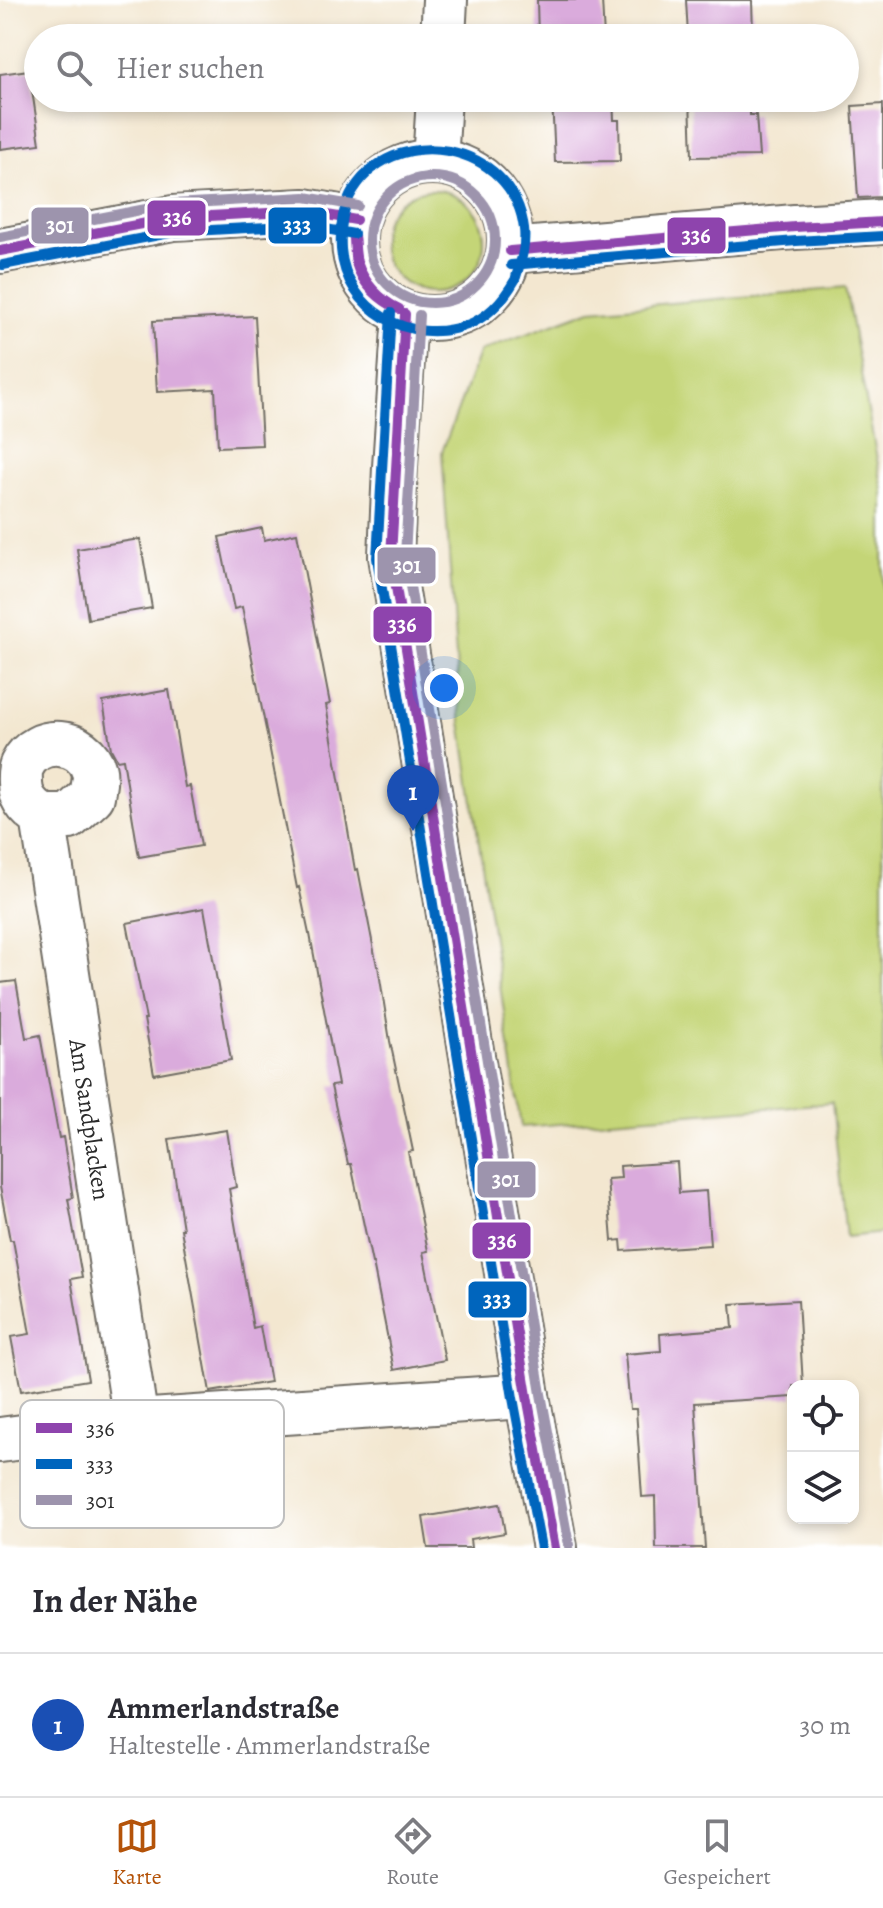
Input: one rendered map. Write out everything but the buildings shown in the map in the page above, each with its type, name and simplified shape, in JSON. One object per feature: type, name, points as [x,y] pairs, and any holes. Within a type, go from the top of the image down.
[{"type":"street","points":[[444,24],[445,0]]},
{"type":"street","points":[[435,162],[438,112]]},
{"type":"street","points":[[435,162],[457,166],[476,175],[492,190],[503,208],[510,229],[510,251],[503,273],[490,292],[472,307],[451,316],[428,318],[405,314],[385,303],[368,286],[358,266],[353,243],[356,220],[364,201],[377,183],[394,171],[414,163],[435,162]]},
{"type":"street","points":[[0,251],[173,218],[304,211],[356,220]]},
{"type":"street","points":[[510,251],[883,222]]},
{"type":"street","points":[[405,314],[391,556],[527,1396],[555,1548]]},
{"type":"street","name":"Am Sandplacken","points":[[43,817],[133,1400]]},
{"type":"street","points":[[284,1412],[527,1396]]},
{"type":"street","points":[[0,1440],[20,1437]]},
{"type":"green space","points":[[433,190],[452,194],[469,205],[480,222],[484,241],[480,260],[469,277],[452,288],[433,292],[414,288],[397,277],[386,260],[382,241],[386,222],[397,205],[414,194]]},
{"type":"green space","points":[[845,288],[883,491],[883,1233],[846,1237],[832,1103],[521,1127],[460,715],[442,452],[480,351],[591,310]]},
{"type":"transit line","name":"333","points":[[515,280],[495,307],[467,325],[424,331],[404,327],[368,306],[355,290],[346,271],[341,236],[347,202],[369,172],[393,156],[420,150],[449,151],[475,160],[498,176],[515,199],[524,229],[523,253],[516,277]]},
{"type":"transit line","name":"301","points":[[432,177],[456,182],[477,195],[490,216],[495,240],[490,264],[477,285],[456,298],[432,303],[408,298],[387,285],[374,264],[369,240],[374,216],[387,195],[408,182],[432,177]]},
{"type":"transit line","name":"301","points":[[0,237],[172,204],[305,197],[358,206]]},
{"type":"transit line","name":"336","points":[[0,251],[173,218],[304,211],[356,220]]},
{"type":"transit line","name":"336","points":[[510,251],[883,222]]},
{"type":"transit line","name":"333","points":[[3,265],[175,232],[303,225],[354,234]]},
{"type":"transit line","name":"336","points":[[354,236],[357,262],[368,284],[385,301],[399,309]]},
{"type":"transit line","name":"336","points":[[354,236],[356,263],[367,285],[399,309]]},
{"type":"transit line","name":"333","points":[[511,265],[883,236]]},
{"type":"transit line","name":"333","points":[[391,313],[377,558],[513,1398],[541,1548]]},
{"type":"transit line","name":"336","points":[[405,314],[391,556],[527,1396],[555,1548]]},
{"type":"transit line","name":"301","points":[[419,315],[405,555],[541,1394],[569,1545]]},
{"type":"place","name":"Ammerlandstraße","points":[[413,831]]}]
